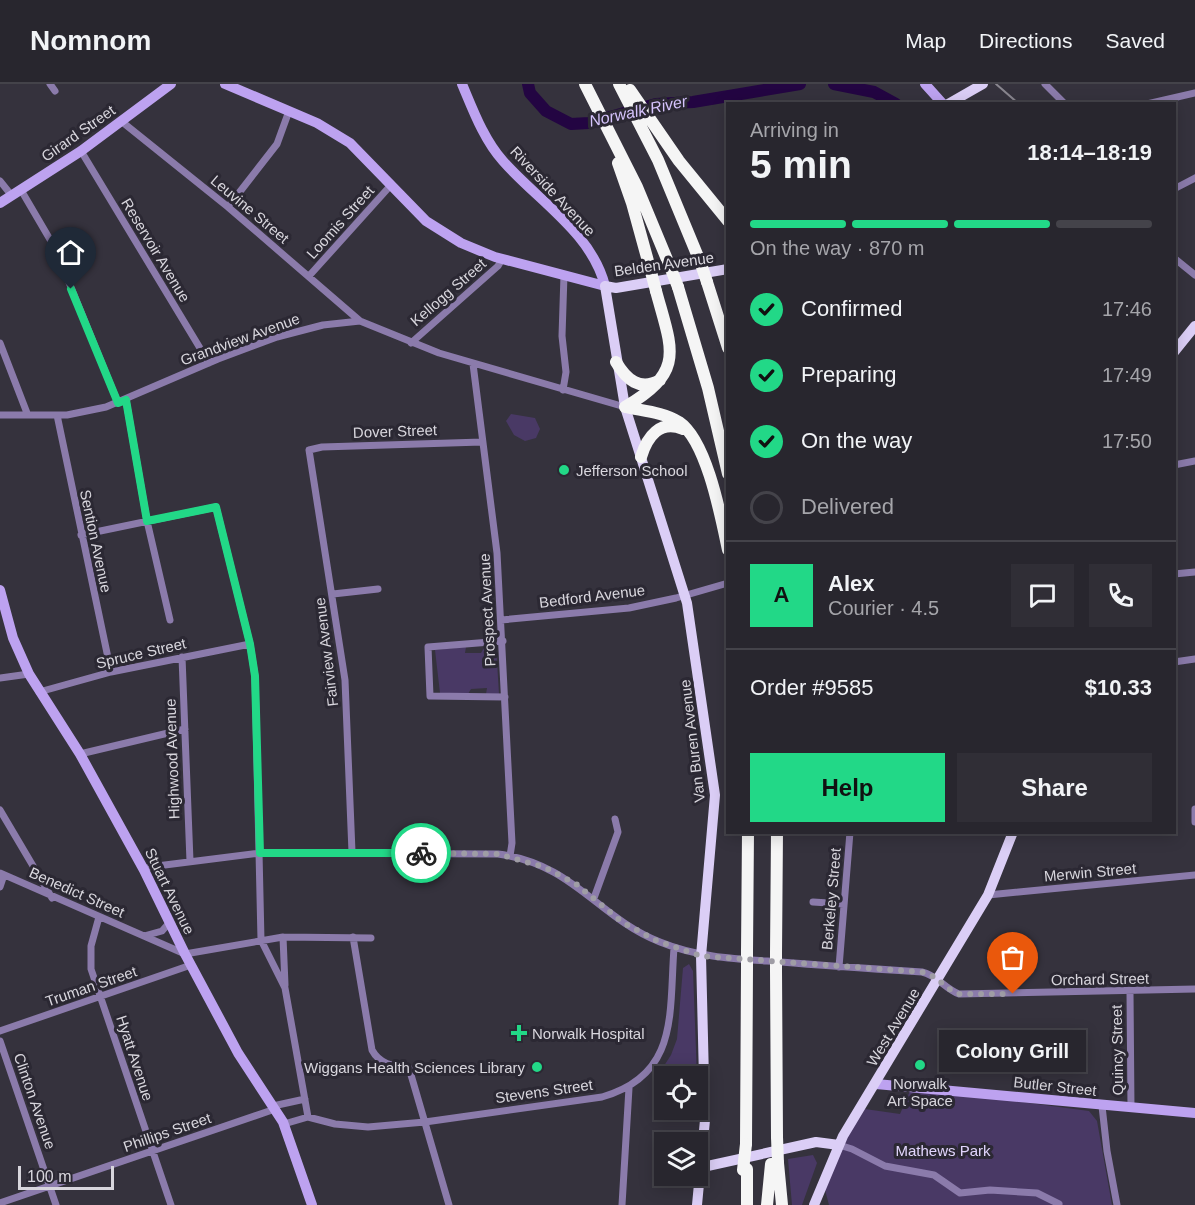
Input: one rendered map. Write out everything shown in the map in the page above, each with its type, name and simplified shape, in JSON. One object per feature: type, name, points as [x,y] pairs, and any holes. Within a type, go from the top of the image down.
[{"type":"highway","points":[[585,84],[647,208],[678,287],[708,388],[726,465]]},
{"type":"highway","points":[[619,84],[648,140],[701,264],[726,342]]},
{"type":"highway","points":[[627,84],[662,138],[726,218]]},
{"type":"highway","points":[[613,144],[630,194],[670,348],[669,364],[663,377],[651,391],[625,407]]},
{"type":"highway","points":[[616,362],[628,378],[639,384],[652,384],[663,377]]},
{"type":"highway","points":[[625,407],[669,417],[690,432],[711,484],[726,542]]},
{"type":"highway","points":[[641,457],[648,440],[659,429],[674,426],[690,432]]},
{"type":"highway","points":[[747,1205],[745,1170],[748,834]]},
{"type":"highway","points":[[777,834],[775,1163],[782,1205]]},
{"type":"highway","points":[[767,1205],[775,1163]]},
{"type":"highway","points":[[738,1205],[745,1170]]},
{"type":"main road","points":[[952,102],[983,84]]},
{"type":"main road","name":"Belden Avenue","points":[[604,286],[616,288],[726,269]]},
{"type":"main road","name":"Van Buren Avenue","points":[[604,286],[625,407],[686,595],[698,660],[716,802],[701,956],[704,1132]]},
{"type":"main road","points":[[1176,350],[1195,326]]},
{"type":"main road","name":"West Avenue","points":[[814,1205],[839,1145],[939,981],[988,895],[1012,834]]},
{"type":"main road","points":[[708,1166],[816,1142],[839,1145]]},
{"type":"main road","name":"Van Buren Avenue","points":[[697,1205],[700,1186]]},
{"type":"street","name":"Girard Street","points":[[0,203],[81,151],[171,84]]},
{"type":"street","points":[[225,84],[317,123],[350,143],[426,221],[461,243],[502,259],[604,286]]},
{"type":"street","name":"Riverside Avenue","points":[[462,84],[486,136],[501,159],[580,239],[598,269],[604,286]]},
{"type":"street","points":[[925,84],[941,102]]},
{"type":"street","points":[[1045,84],[1063,102]]},
{"type":"street","points":[[1156,102],[1195,93]]},
{"type":"street","points":[[228,207],[277,144],[289,111]]},
{"type":"street","name":"Leuvine Street","points":[[121,121],[228,207],[360,321]]},
{"type":"street","name":"Reservoir Avenue","points":[[81,151],[208,363]]},
{"type":"street","points":[[1176,188],[1195,178]]},
{"type":"street","points":[[0,181],[16,193],[55,248],[118,403]]},
{"type":"street","name":"Loomis Street","points":[[309,276],[391,185]]},
{"type":"street","name":"Kellogg Street","points":[[411,343],[498,266],[502,259]]},
{"type":"street","points":[[1176,260],[1195,275]]},
{"type":"street","points":[[563,390],[566,372],[562,336],[564,275]]},
{"type":"street","points":[[360,321],[411,343],[473,364],[625,407]]},
{"type":"street","name":"Grandview Avenue","points":[[0,415],[27,413],[57,415],[88,411],[126,400],[208,363],[303,329],[360,321]]},
{"type":"street","points":[[0,344],[27,413]]},
{"type":"street","name":"Prospect Avenue","points":[[473,364],[495,536],[503,641],[510,856]]},
{"type":"street","points":[[126,400],[147,521],[171,620]]},
{"type":"street","name":"Sention Avenue","points":[[57,415],[111,672]]},
{"type":"street","name":"Dover Street","points":[[309,450],[322,447],[482,442]]},
{"type":"street","name":"Fairview Avenue","points":[[309,450],[345,680],[352,852]]},
{"type":"street","points":[[1176,465],[1195,461]]},
{"type":"street","points":[[81,535],[216,507],[250,644],[255,676],[261,940],[285,988]]},
{"type":"street","points":[[1176,574],[1195,572]]},
{"type":"street","name":"Bedford Avenue","points":[[501,620],[629,608],[726,584]]},
{"type":"street","points":[[333,594],[378,589]]},
{"type":"street","name":"Stuart Avenue","points":[[0,590],[14,638],[29,674],[80,754],[144,870],[185,954],[243,1061],[284,1124],[312,1205]]},
{"type":"street","points":[[503,641],[428,647],[430,696],[505,696]]},
{"type":"street","name":"Spruce Street","points":[[39,692],[111,672],[250,644]]},
{"type":"street","name":"Highwood Avenue","points":[[182,657],[190,861]]},
{"type":"street","points":[[1176,662],[1195,659]]},
{"type":"street","points":[[0,678],[29,674]]},
{"type":"street","points":[[80,754],[185,729]]},
{"type":"street","points":[[1195,809],[1195,822]]},
{"type":"street","points":[[0,810],[52,898]]},
{"type":"street","points":[[594,898],[618,832],[615,819]]},
{"type":"street","name":"Berkeley Street","points":[[839,967],[850,834]]},
{"type":"street","name":"Orchard Street","points":[[144,870],[149,867],[260,853],[352,852],[510,856],[557,873],[594,898],[622,922],[674,948],[701,956],[922,972],[951,991],[966,994],[1195,989]]},
{"type":"street","points":[[0,887],[2,874]]},
{"type":"street","name":"Benedict Street","points":[[2,874],[52,898],[185,954]]},
{"type":"street","name":"Merwin Street","points":[[988,895],[1195,876]]},
{"type":"street","points":[[813,902],[844,904]]},
{"type":"street","name":"Hyatt Avenue","points":[[99,917],[91,946],[91,969],[171,1205]]},
{"type":"street","points":[[144,936],[162,931],[170,922]]},
{"type":"street","points":[[283,937],[285,988],[308,1117],[284,1124]]},
{"type":"street","points":[[185,954],[283,937],[371,938]]},
{"type":"street","points":[[353,937],[372,1050],[376,1058],[392,1066],[409,1068],[449,1205]]},
{"type":"street","name":"Stevens Street","points":[[308,1117],[335,1124],[368,1127],[425,1122],[602,1097],[629,1088],[647,1074],[663,1050],[668,1032],[674,948]]},
{"type":"street","name":"Truman Street","points":[[0,1031],[191,965]]},
{"type":"street","name":"Quincy Street","points":[[1130,992],[1131,1108]]},
{"type":"street","name":"Clinton Avenue","points":[[0,1041],[56,1205]]},
{"type":"street","name":"Butler Street","points":[[876,1084],[1195,1113]]},
{"type":"street","points":[[622,1205],[629,1088]]},
{"type":"street","points":[[274,1107],[305,1099]]},
{"type":"street","points":[[1102,1106],[1108,1160],[1117,1205]]},
{"type":"street","name":"Phillips Street","points":[[0,1203],[152,1152],[274,1107]]},
{"type":"street","points":[[839,1145],[885,1166],[934,1175],[960,1193],[990,1190],[1037,1193],[1059,1204]]},
{"type":"green space","points":[[511,414],[535,418],[540,429],[536,438],[525,441],[514,435],[506,421]]},
{"type":"green space","points":[[496,645],[499,694],[486,694],[487,688],[471,689],[468,694],[440,693],[435,650],[466,647],[465,653],[481,653],[485,646]]},
{"type":"green space","points":[[689,964],[693,971],[697,1066],[664,1066],[677,1039],[683,968]]},
{"type":"green space","name":"Mathews Park","points":[[910,1091],[1089,1111],[1097,1121],[1112,1205],[829,1205],[824,1186],[844,1141],[865,1109],[900,1114]]},
{"type":"green space","points":[[813,1155],[817,1163],[802,1205],[792,1205],[788,1159]]},
{"type":"waterway","name":"Norwalk River","points":[[528,84],[530,93],[546,111],[571,124],[589,123],[656,104],[693,102],[800,84]]},
{"type":"waterway","name":"Norwalk River","points":[[834,84],[874,92],[892,102]]},
{"type":"railway","points":[[996,84],[1017,102]]},
{"type":"way so far","points":[[421,853],[498,854],[532,862],[576,884],[622,922],[643,934],[674,948],[701,956],[922,972],[932,975],[951,991],[959,994],[1013,994]]},
{"type":"place","name":"Jefferson School","points":[[564,470]]},
{"type":"place","name":"Colony Grill","points":[[1013,994]]},
{"type":"place","name":"Norwalk Hospital","points":[[519,1033]]},
{"type":"place","name":"Norwalk Art Space","points":[[920,1065]]},
{"type":"place","name":"Wiggans Health Sciences Library","points":[[537,1067]]},
{"type":"route","points":[[71,289],[118,403],[126,400],[147,521],[216,507],[250,644],[255,676],[260,853],[421,853]]}]
